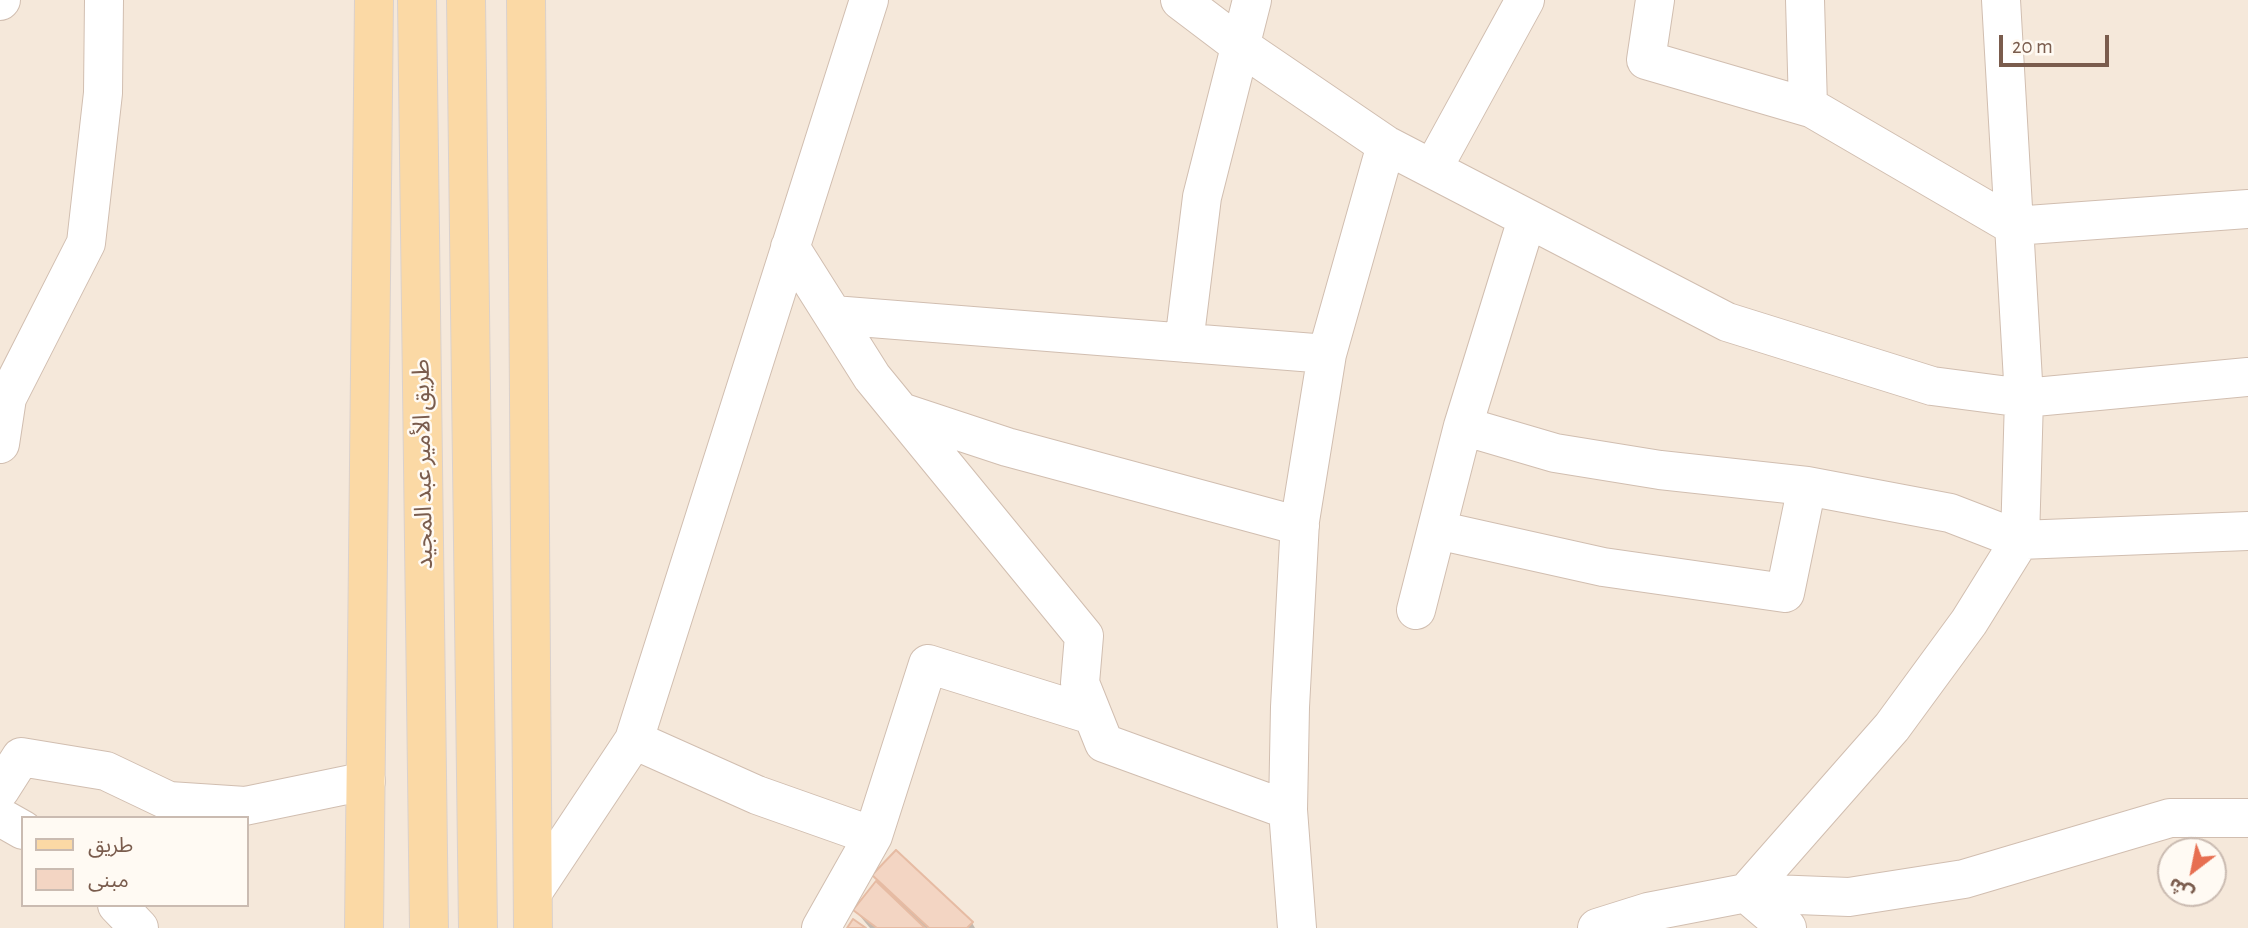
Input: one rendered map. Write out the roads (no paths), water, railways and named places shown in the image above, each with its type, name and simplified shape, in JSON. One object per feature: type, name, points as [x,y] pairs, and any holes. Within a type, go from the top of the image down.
[{"type":"main road","points":[[364,928],[373,0]]},
{"type":"main road","name":"طريق الأمير عبد المجيد","points":[[417,0],[429,928]]},
{"type":"main road","points":[[466,0],[478,928]]},
{"type":"main road","points":[[526,0],[533,910]]},
{"type":"street","points":[[0,444],[4,395],[86,243],[103,93],[104,0]]},
{"type":"street","points":[[533,910],[634,740],[869,0]]},
{"type":"street","points":[[1180,0],[1242,47],[1386,145],[1727,322],[1932,386],[2024,398],[2248,377]]},
{"type":"street","points":[[1184,342],[1202,197],[1252,0]]},
{"type":"street","points":[[1433,168],[1525,0]]},
{"type":"street","points":[[1655,0],[1646,60],[1814,109]]},
{"type":"street","points":[[1805,0],[1808,106],[2014,226],[2248,209]]},
{"type":"street","points":[[1746,893],[1892,727],[1969,621],[2020,540],[2024,398],[2001,0]]},
{"type":"street","points":[[1297,928],[1289,810],[1290,707],[1300,526],[1327,354],[1386,145]]},
{"type":"street","points":[[1416,610],[1464,426],[1527,219]]},
{"type":"street","points":[[790,247],[872,377],[1084,636],[1080,683],[1104,743],[1289,810]]},
{"type":"street","points":[[833,315],[1327,354]]},
{"type":"street","points":[[901,412],[1007,447],[1300,526]]},
{"type":"street","points":[[1464,426],[1555,453],[1660,470],[1807,486],[1951,513],[2020,540],[2248,531]]},
{"type":"street","points":[[1437,530],[1603,567],[1785,593],[1807,486]]},
{"type":"street","points":[[821,928],[873,836],[928,664],[1092,715]]},
{"type":"street","points":[[634,740],[757,795],[873,836]]},
{"type":"street","points":[[0,790],[21,757],[106,771],[169,801],[182,802],[245,806],[366,781]]},
{"type":"street","points":[[0,817],[21,829]]},
{"type":"street","points":[[1597,928],[1648,912],[1746,893],[1849,897],[1964,879],[2170,818],[2248,818]]},
{"type":"street","points":[[1746,893],[1787,928]]},
{"type":"street","points":[[119,907],[139,928]]}]
